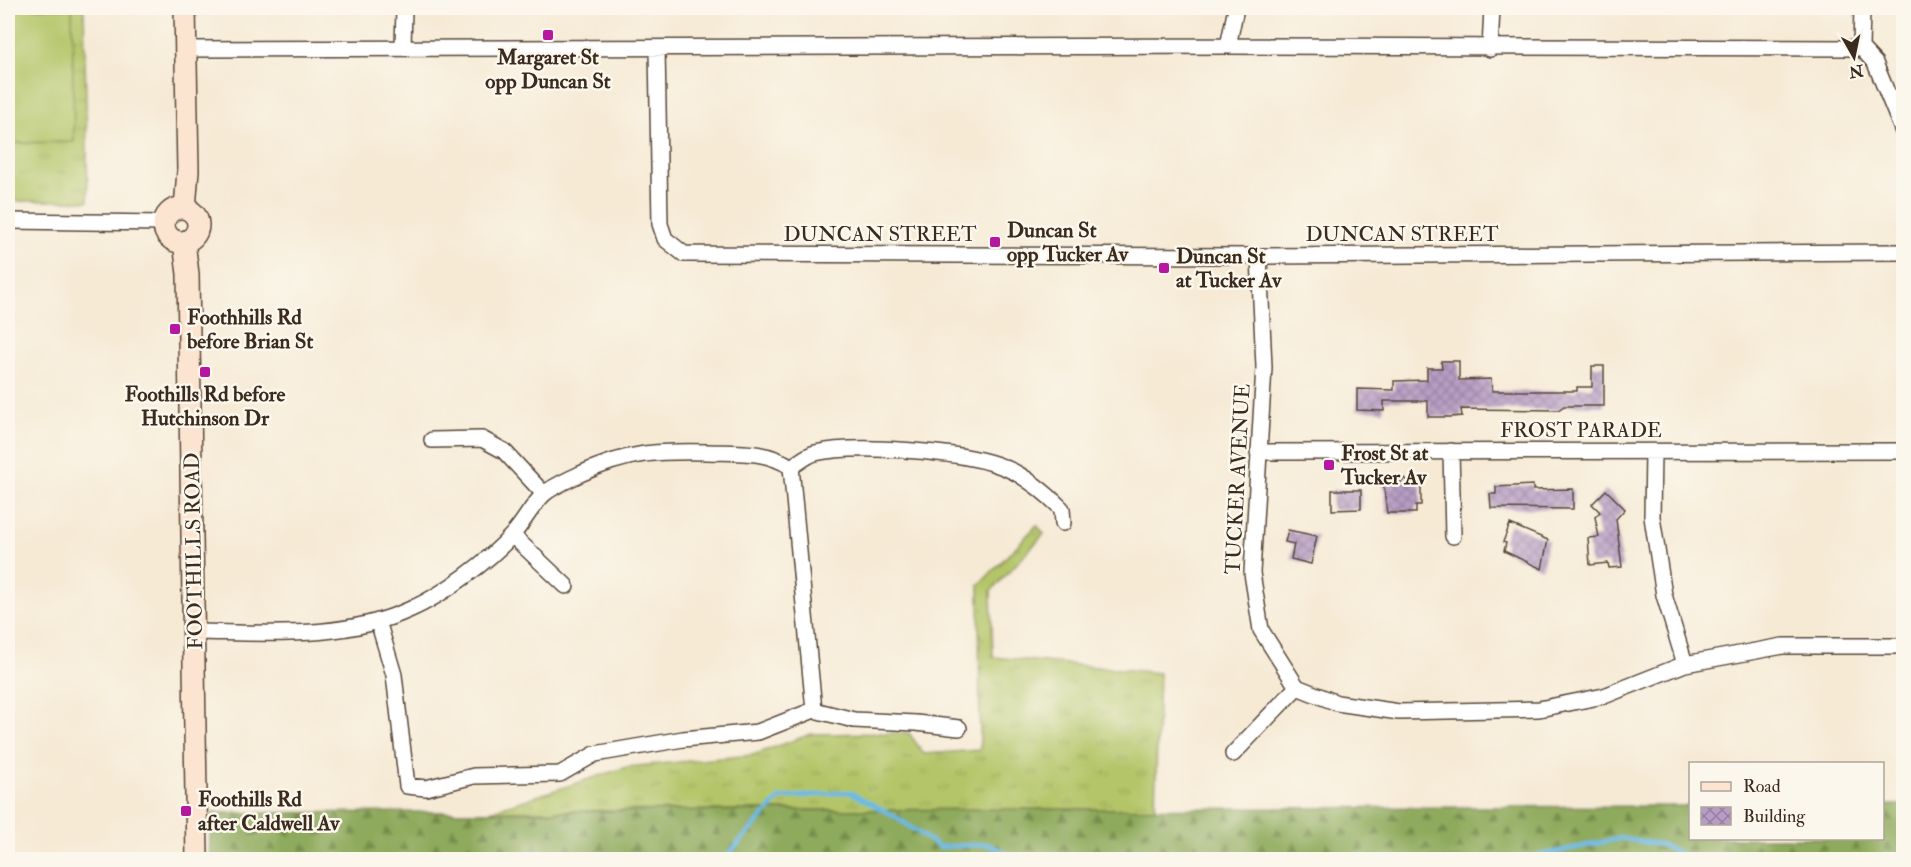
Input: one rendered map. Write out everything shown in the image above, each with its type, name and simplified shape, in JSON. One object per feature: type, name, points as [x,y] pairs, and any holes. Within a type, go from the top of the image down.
[{"type":"main road","points":[[185,8],[188,171],[185,208]]},
{"type":"main road","points":[[185,208],[195,215],[199,227],[192,239],[184,242],[167,236],[164,223],[170,212],[185,208]]},
{"type":"main road","name":"FOOTHILLS ROAD","points":[[184,242],[188,274],[196,632],[197,860]]},
{"type":"street","points":[[403,47],[404,8]]},
{"type":"street","points":[[1228,46],[1236,8]]},
{"type":"street","points":[[1490,49],[1492,8]]},
{"type":"street","points":[[1862,8],[1861,48],[1875,63],[1904,134]]},
{"type":"street","points":[[185,49],[1228,46],[1490,49],[1861,48]]},
{"type":"street","name":"DUNCAN STREET","points":[[657,48],[660,224],[665,239],[684,254],[1259,256],[1904,252]]},
{"type":"street","points":[[8,221],[164,223]]},
{"type":"street","name":"TUCKER AVENUE","points":[[1259,256],[1264,367],[1252,573],[1261,630],[1297,687]]},
{"type":"street","points":[[432,440],[482,440],[504,451],[544,494]]},
{"type":"street","points":[[791,467],[813,454],[854,450],[944,453],[999,465],[1042,489],[1062,509],[1063,523]]},
{"type":"street","points":[[1451,451],[1453,536]]},
{"type":"street","name":"FROST PARADE","points":[[1258,452],[1904,451]]},
{"type":"street","points":[[1653,452],[1653,528],[1664,595],[1685,664]]},
{"type":"street","points":[[196,632],[288,634],[355,627],[411,610],[448,589],[512,535],[544,494],[607,462],[640,453],[759,454],[779,459],[791,467]]},
{"type":"street","points":[[791,467],[814,710]]},
{"type":"street","points":[[512,535],[566,586]]},
{"type":"street","points":[[378,621],[394,675],[407,786],[426,788],[474,776],[560,774],[595,754],[683,738],[758,732],[814,710],[854,720],[959,728]]},
{"type":"street","points":[[1233,754],[1297,687],[1337,703],[1399,712],[1539,709],[1604,696],[1685,664],[1783,646],[1904,646]]},
{"type":"green space","points":[[8,8],[84,8],[88,201],[8,201]]},
{"type":"green space","points":[[8,8],[72,8],[74,142],[8,143]]},
{"type":"green space","points":[[1037,525],[1044,534],[991,591],[993,657],[1159,673],[1155,809],[490,811],[627,767],[753,755],[811,734],[909,733],[924,754],[980,750],[979,585]]},
{"type":"green space","points":[[1884,805],[1903,805],[1903,859],[209,859],[211,813],[1689,806],[1689,840],[1884,840]]},
{"type":"building","points":[[1441,361],[1459,361],[1459,380],[1491,379],[1492,391],[1577,391],[1577,387],[1592,387],[1592,366],[1604,366],[1604,406],[1564,406],[1558,410],[1461,409],[1462,416],[1428,417],[1428,401],[1384,401],[1384,411],[1357,410],[1357,389],[1394,390],[1394,381],[1427,380],[1427,368],[1442,368]]},
{"type":"building","points":[[1405,478],[1416,482],[1421,487],[1421,505],[1416,505],[1416,513],[1387,513],[1383,481],[1402,482]]},
{"type":"building","points":[[1533,485],[1533,490],[1573,489],[1573,509],[1491,508],[1490,494],[1496,494],[1496,487]]},
{"type":"building","points":[[1332,490],[1361,490],[1361,509],[1332,510]]},
{"type":"building","points":[[1606,490],[1625,509],[1616,519],[1622,567],[1609,568],[1608,563],[1590,565],[1588,538],[1599,537],[1595,517],[1600,512],[1592,504]]},
{"type":"building","points":[[1510,524],[1548,540],[1542,569],[1504,551],[1506,543],[1503,542]]},
{"type":"building","points":[[1288,530],[1317,536],[1311,564],[1291,559],[1294,544],[1285,542]]},
{"type":"waterway","points":[[723,860],[780,798],[850,792],[896,817],[939,847],[987,844],[1020,860]]},
{"type":"waterway","points":[[1518,860],[1622,838],[1662,845],[1693,860]]},
{"type":"place","name":"Margaret St opp Duncan St","points":[[548,35]]},
{"type":"place","name":"Duncan St opp Tucker Av","points":[[995,242]]},
{"type":"place","name":"Duncan St at Tucker Av","points":[[1164,268]]},
{"type":"place","name":"Foothhills Rd before Brian St","points":[[175,329]]},
{"type":"place","name":"Foothills Rd before Hutchinson Dr","points":[[205,372]]},
{"type":"place","name":"Frost St at Tucker Av","points":[[1329,465]]},
{"type":"place","name":"Foothills Rd after Caldwell Av","points":[[186,811]]}]
